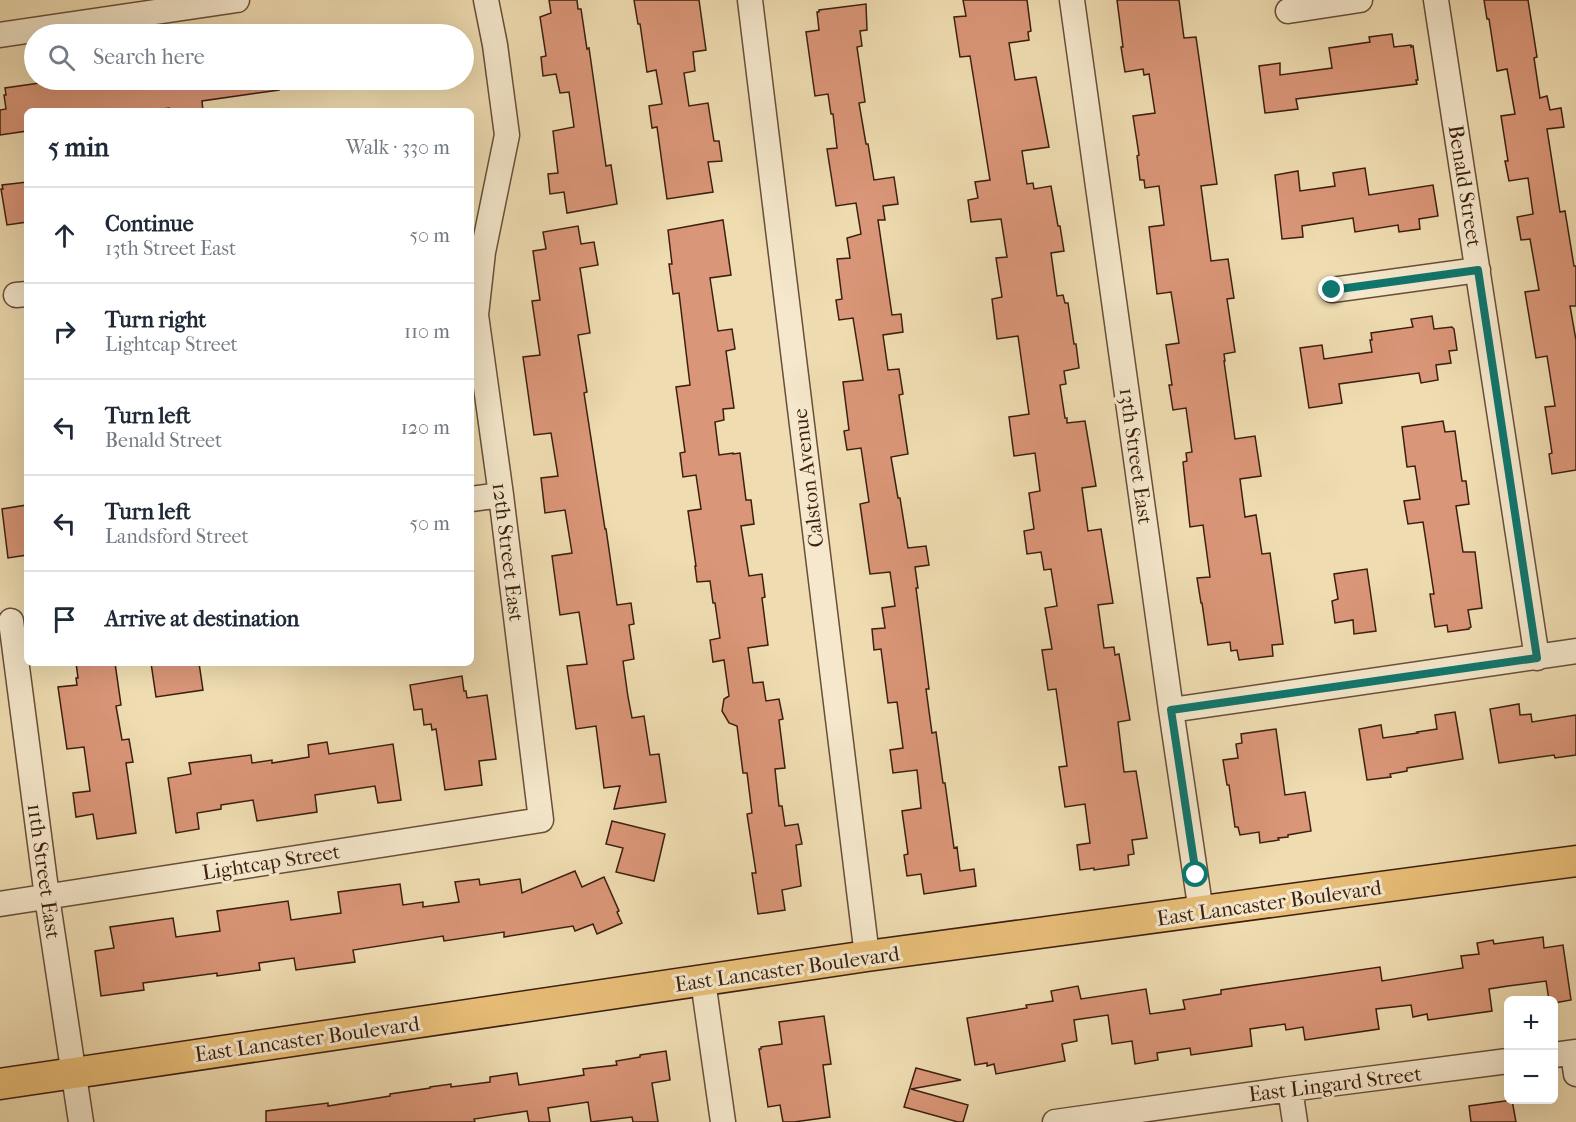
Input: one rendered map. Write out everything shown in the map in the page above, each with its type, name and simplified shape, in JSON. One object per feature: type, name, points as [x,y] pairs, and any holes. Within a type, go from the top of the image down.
[{"type":"main road","name":"East Lancaster Boulevard","points":[[0,1084],[867,956],[1576,861]]},
{"type":"street","points":[[74,24],[237,0]]},
{"type":"street","name":"12th Street East","points":[[486,0],[495,45],[507,135],[477,251],[476,315],[501,495],[541,820]]},
{"type":"street","name":"Calston Avenue","points":[[750,0],[867,956]]},
{"type":"street","name":"13th Street East","points":[[1072,0],[1201,912]]},
{"type":"street","points":[[1288,11],[1360,0]]},
{"type":"street","name":"Benald Street","points":[[1436,0],[1537,658]]},
{"type":"street","points":[[0,35],[24,31]]},
{"type":"street","points":[[1332,290],[1478,270]]},
{"type":"street","points":[[474,499],[501,495]]},
{"type":"street","name":"11th Street East","points":[[12,620],[47,897],[81,1122]]},
{"type":"street","points":[[1171,710],[1576,651]]},
{"type":"street","name":"Lightcap Street","points":[[0,904],[541,820]]},
{"type":"street","points":[[703,981],[723,1122]]},
{"type":"street","name":"East Lingard Street","points":[[1055,1122],[1504,1062]]},
{"type":"street","points":[[1290,1089],[1295,1122]]},
{"type":"building","points":[[549,0],[577,0],[578,9],[581,9],[606,166],[611,165],[617,204],[567,213],[564,192],[550,194],[548,174],[558,173],[553,131],[574,127],[569,92],[560,93],[556,74],[543,76],[541,57],[546,56],[540,17],[551,13]]},
{"type":"building","points":[[634,0],[699,0],[706,50],[693,52],[695,71],[684,73],[689,106],[708,103],[714,141],[719,141],[722,161],[708,162],[713,192],[667,199],[657,127],[652,128],[649,106],[662,104],[656,70],[647,72]]},
{"type":"building","points":[[963,0],[1027,0],[1031,31],[1028,32],[1029,40],[1009,43],[1015,80],[1036,77],[1049,147],[1022,151],[1027,184],[1033,183],[1034,189],[1051,186],[1064,251],[1051,253],[1057,296],[1063,295],[1065,303],[1068,303],[1079,368],[1064,371],[1066,384],[1060,385],[1067,423],[1085,421],[1096,486],[1082,488],[1088,531],[1101,529],[1113,603],[1098,605],[1104,648],[1114,647],[1115,655],[1119,654],[1130,720],[1118,722],[1124,772],[1136,771],[1147,838],[1132,840],[1134,854],[1128,855],[1129,865],[1080,870],[1077,845],[1090,843],[1085,804],[1065,807],[1059,767],[1067,766],[1056,689],[1048,690],[1042,650],[1052,649],[1045,608],[1057,606],[1051,569],[1044,570],[1041,552],[1027,554],[1024,531],[1034,529],[1029,493],[1040,491],[1035,453],[1014,456],[1009,417],[1029,414],[1018,336],[997,339],[992,299],[1002,297],[996,258],[1007,257],[1001,219],[971,222],[968,200],[978,198],[975,182],[990,180],[970,56],[960,57],[954,17],[966,16]]},
{"type":"building","points":[[1117,0],[1179,0],[1184,38],[1196,37],[1217,184],[1201,186],[1211,261],[1228,259],[1234,298],[1227,299],[1235,352],[1224,354],[1224,361],[1235,439],[1255,436],[1261,476],[1240,479],[1245,517],[1256,515],[1262,554],[1270,553],[1283,644],[1272,645],[1273,656],[1239,660],[1237,650],[1231,651],[1230,642],[1208,645],[1197,578],[1210,577],[1203,525],[1190,527],[1183,462],[1187,461],[1186,453],[1192,452],[1186,408],[1173,410],[1169,385],[1172,385],[1166,345],[1179,343],[1171,292],[1157,294],[1149,227],[1164,225],[1159,186],[1145,188],[1144,180],[1140,180],[1133,116],[1155,113],[1149,74],[1144,75],[1143,69],[1125,72]]},
{"type":"building","points":[[1484,0],[1528,0],[1537,57],[1534,58],[1540,98],[1547,96],[1550,110],[1561,108],[1564,127],[1547,129],[1560,212],[1565,211],[1574,266],[1576,266],[1576,306],[1570,306],[1576,340],[1576,470],[1552,474],[1549,454],[1552,453],[1545,407],[1555,406],[1547,356],[1536,358],[1525,292],[1539,290],[1530,239],[1521,240],[1517,217],[1533,214],[1528,178],[1509,181],[1501,116],[1515,114],[1507,69],[1497,71]]},
{"type":"building","points":[[866,4],[867,30],[860,31],[862,46],[857,47],[865,102],[859,103],[874,180],[894,177],[898,204],[883,206],[885,220],[878,220],[892,315],[901,314],[903,332],[883,335],[888,370],[899,369],[903,394],[899,395],[908,454],[891,457],[908,548],[926,546],[929,565],[915,567],[932,733],[936,732],[954,848],[957,847],[960,871],[974,869],[976,886],[924,894],[921,874],[907,876],[904,855],[908,854],[902,811],[921,808],[917,770],[893,773],[890,750],[903,748],[897,702],[888,703],[881,649],[874,650],[872,629],[885,628],[882,608],[895,606],[890,572],[870,574],[860,504],[869,502],[861,448],[847,450],[844,431],[849,430],[843,382],[863,380],[853,318],[839,320],[836,300],[842,299],[837,259],[850,258],[847,238],[861,234],[856,203],[836,206],[827,149],[837,148],[833,114],[831,114],[828,94],[815,96],[806,32],[819,30],[817,12],[819,10]]},
{"type":"building","points":[[1392,34],[1394,47],[1413,46],[1417,84],[1296,99],[1298,109],[1265,113],[1259,66],[1280,63],[1280,75],[1332,68],[1329,48],[1370,42],[1369,37]]},
{"type":"building","points":[[24,85],[24,90],[279,90],[202,101],[203,108],[24,108],[24,131],[0,135],[0,110],[6,109],[5,88]]},
{"type":"building","points":[[1365,168],[1369,195],[1433,185],[1438,216],[1419,219],[1420,229],[1399,232],[1398,225],[1355,232],[1353,218],[1302,226],[1303,237],[1282,239],[1275,175],[1298,171],[1300,191],[1335,186],[1333,173]]},
{"type":"building","points":[[24,182],[24,222],[7,225],[2,185]]},
{"type":"building","points":[[723,220],[731,275],[710,278],[718,331],[732,329],[735,349],[726,351],[734,408],[723,409],[724,420],[715,422],[719,455],[740,453],[746,500],[751,500],[754,524],[741,526],[749,576],[762,574],[765,597],[762,598],[768,645],[748,648],[753,683],[763,682],[766,701],[779,699],[783,719],[779,720],[785,768],[775,769],[779,806],[782,806],[785,826],[798,824],[802,844],[796,845],[801,886],[782,890],[785,910],[758,914],[752,873],[756,873],[747,814],[752,813],[747,773],[743,773],[737,726],[729,723],[722,711],[724,699],[729,696],[724,660],[713,662],[710,640],[720,638],[710,581],[697,582],[688,511],[701,509],[696,475],[683,477],[680,453],[685,452],[676,387],[690,385],[679,293],[673,294],[669,264],[672,264],[668,230]]},
{"type":"building","points":[[578,226],[581,244],[594,242],[598,265],[580,268],[590,333],[578,335],[587,392],[584,393],[617,605],[631,603],[634,624],[629,625],[634,659],[623,661],[628,697],[632,718],[644,716],[650,755],[659,754],[666,802],[614,809],[620,786],[604,788],[596,726],[576,729],[567,666],[587,664],[579,612],[560,615],[552,556],[572,553],[565,510],[545,513],[541,478],[558,476],[551,433],[534,435],[523,357],[540,355],[532,301],[540,300],[533,251],[546,249],[543,232]]},
{"type":"building","points":[[1432,316],[1434,329],[1452,327],[1454,329],[1457,350],[1449,351],[1451,363],[1436,365],[1438,380],[1421,383],[1419,373],[1339,384],[1342,403],[1309,408],[1300,348],[1322,345],[1324,359],[1372,352],[1371,333],[1413,327],[1411,319]]},
{"type":"building","points":[[1443,421],[1445,432],[1455,431],[1462,481],[1466,481],[1469,504],[1456,506],[1463,552],[1475,552],[1482,608],[1468,610],[1471,627],[1469,629],[1448,632],[1447,625],[1435,627],[1430,594],[1434,594],[1423,522],[1408,524],[1404,501],[1420,499],[1415,466],[1407,467],[1402,427]]},
{"type":"building","points":[[24,505],[24,555],[8,558],[2,509]]},
{"type":"building","points":[[1367,569],[1376,631],[1354,634],[1353,620],[1335,623],[1332,601],[1338,599],[1334,574]]},
{"type":"building","points":[[76,666],[115,666],[121,705],[116,706],[122,740],[129,739],[133,762],[126,763],[136,833],[97,839],[93,814],[76,817],[73,793],[90,791],[84,747],[67,749],[58,687],[77,685],[76,678],[78,678]]},
{"type":"building","points":[[151,666],[199,666],[203,690],[156,697]]},
{"type":"building","points":[[462,676],[467,698],[487,695],[496,759],[479,761],[482,785],[445,790],[436,729],[432,730],[431,724],[424,725],[422,709],[414,710],[410,685]]},
{"type":"building","points":[[1519,704],[1520,715],[1531,714],[1532,722],[1576,715],[1576,755],[1555,758],[1554,755],[1499,763],[1490,709]]},
{"type":"building","points":[[1455,712],[1463,759],[1407,768],[1407,771],[1390,774],[1391,777],[1367,780],[1359,729],[1381,725],[1383,738],[1418,733],[1437,729],[1435,715]]},
{"type":"building","points":[[1276,729],[1285,795],[1305,792],[1311,831],[1260,843],[1259,832],[1240,835],[1238,827],[1235,827],[1223,760],[1238,758],[1236,744],[1242,743],[1241,734]]},
{"type":"building","points":[[327,742],[329,754],[393,744],[401,800],[378,803],[375,786],[315,795],[317,812],[257,821],[253,800],[221,805],[221,809],[197,813],[199,829],[176,833],[168,778],[191,774],[189,763],[251,755],[252,763],[272,760],[272,763],[309,757],[308,745]]},
{"type":"building","points":[[612,821],[665,834],[654,881],[616,872],[623,848],[606,844]]},
{"type":"building","points":[[575,871],[582,887],[604,877],[622,923],[597,934],[593,924],[575,931],[573,926],[504,937],[504,932],[444,941],[443,936],[353,950],[355,962],[296,970],[294,958],[259,963],[260,970],[143,983],[144,990],[101,996],[95,951],[114,948],[110,927],[173,918],[176,937],[220,931],[217,911],[288,901],[291,920],[341,913],[338,892],[400,884],[403,905],[423,902],[423,907],[459,902],[455,882],[479,879],[480,885],[520,879],[522,893]]},
{"type":"building","points":[[1543,937],[1544,948],[1563,945],[1571,1000],[1558,1002],[1558,996],[1548,996],[1546,981],[1508,986],[1489,989],[1492,1011],[1428,1020],[1427,1014],[1413,1017],[1411,1005],[1376,1009],[1379,1029],[1305,1040],[1303,1027],[1286,1030],[1285,1024],[1250,1029],[1252,1046],[1191,1055],[1190,1048],[1157,1053],[1158,1060],[1135,1064],[1132,1041],[1112,1044],[1108,1015],[1074,1020],[1077,1041],[1062,1044],[1065,1061],[996,1074],[994,1064],[975,1065],[967,1018],[1027,1008],[1026,1005],[1053,1001],[1051,991],[1078,986],[1081,999],[1146,989],[1150,1014],[1185,1009],[1183,1000],[1221,994],[1221,990],[1261,984],[1380,967],[1382,981],[1463,968],[1461,956],[1479,954],[1477,943],[1493,940],[1494,944]]},
{"type":"building","points":[[824,1016],[831,1064],[823,1065],[830,1117],[783,1122],[780,1105],[768,1107],[759,1049],[782,1044],[779,1022]]},
{"type":"building","points":[[666,1051],[670,1080],[652,1083],[658,1122],[633,1122],[632,1117],[591,1122],[588,1102],[548,1108],[550,1122],[529,1122],[527,1111],[474,1119],[475,1122],[266,1122],[266,1111],[328,1103],[328,1106],[451,1084],[451,1087],[490,1082],[490,1077],[517,1073],[519,1085],[584,1075],[583,1069],[617,1065],[616,1061]]},
{"type":"building","points":[[916,1068],[961,1080],[911,1089],[968,1105],[963,1122],[904,1107]]},
{"type":"building","points":[[1504,1101],[1504,1104],[1513,1104],[1516,1122],[1471,1122],[1469,1106]]},
{"type":"route","points":[[1196,875],[1171,710],[1537,658],[1478,270],[1332,290]]}]
